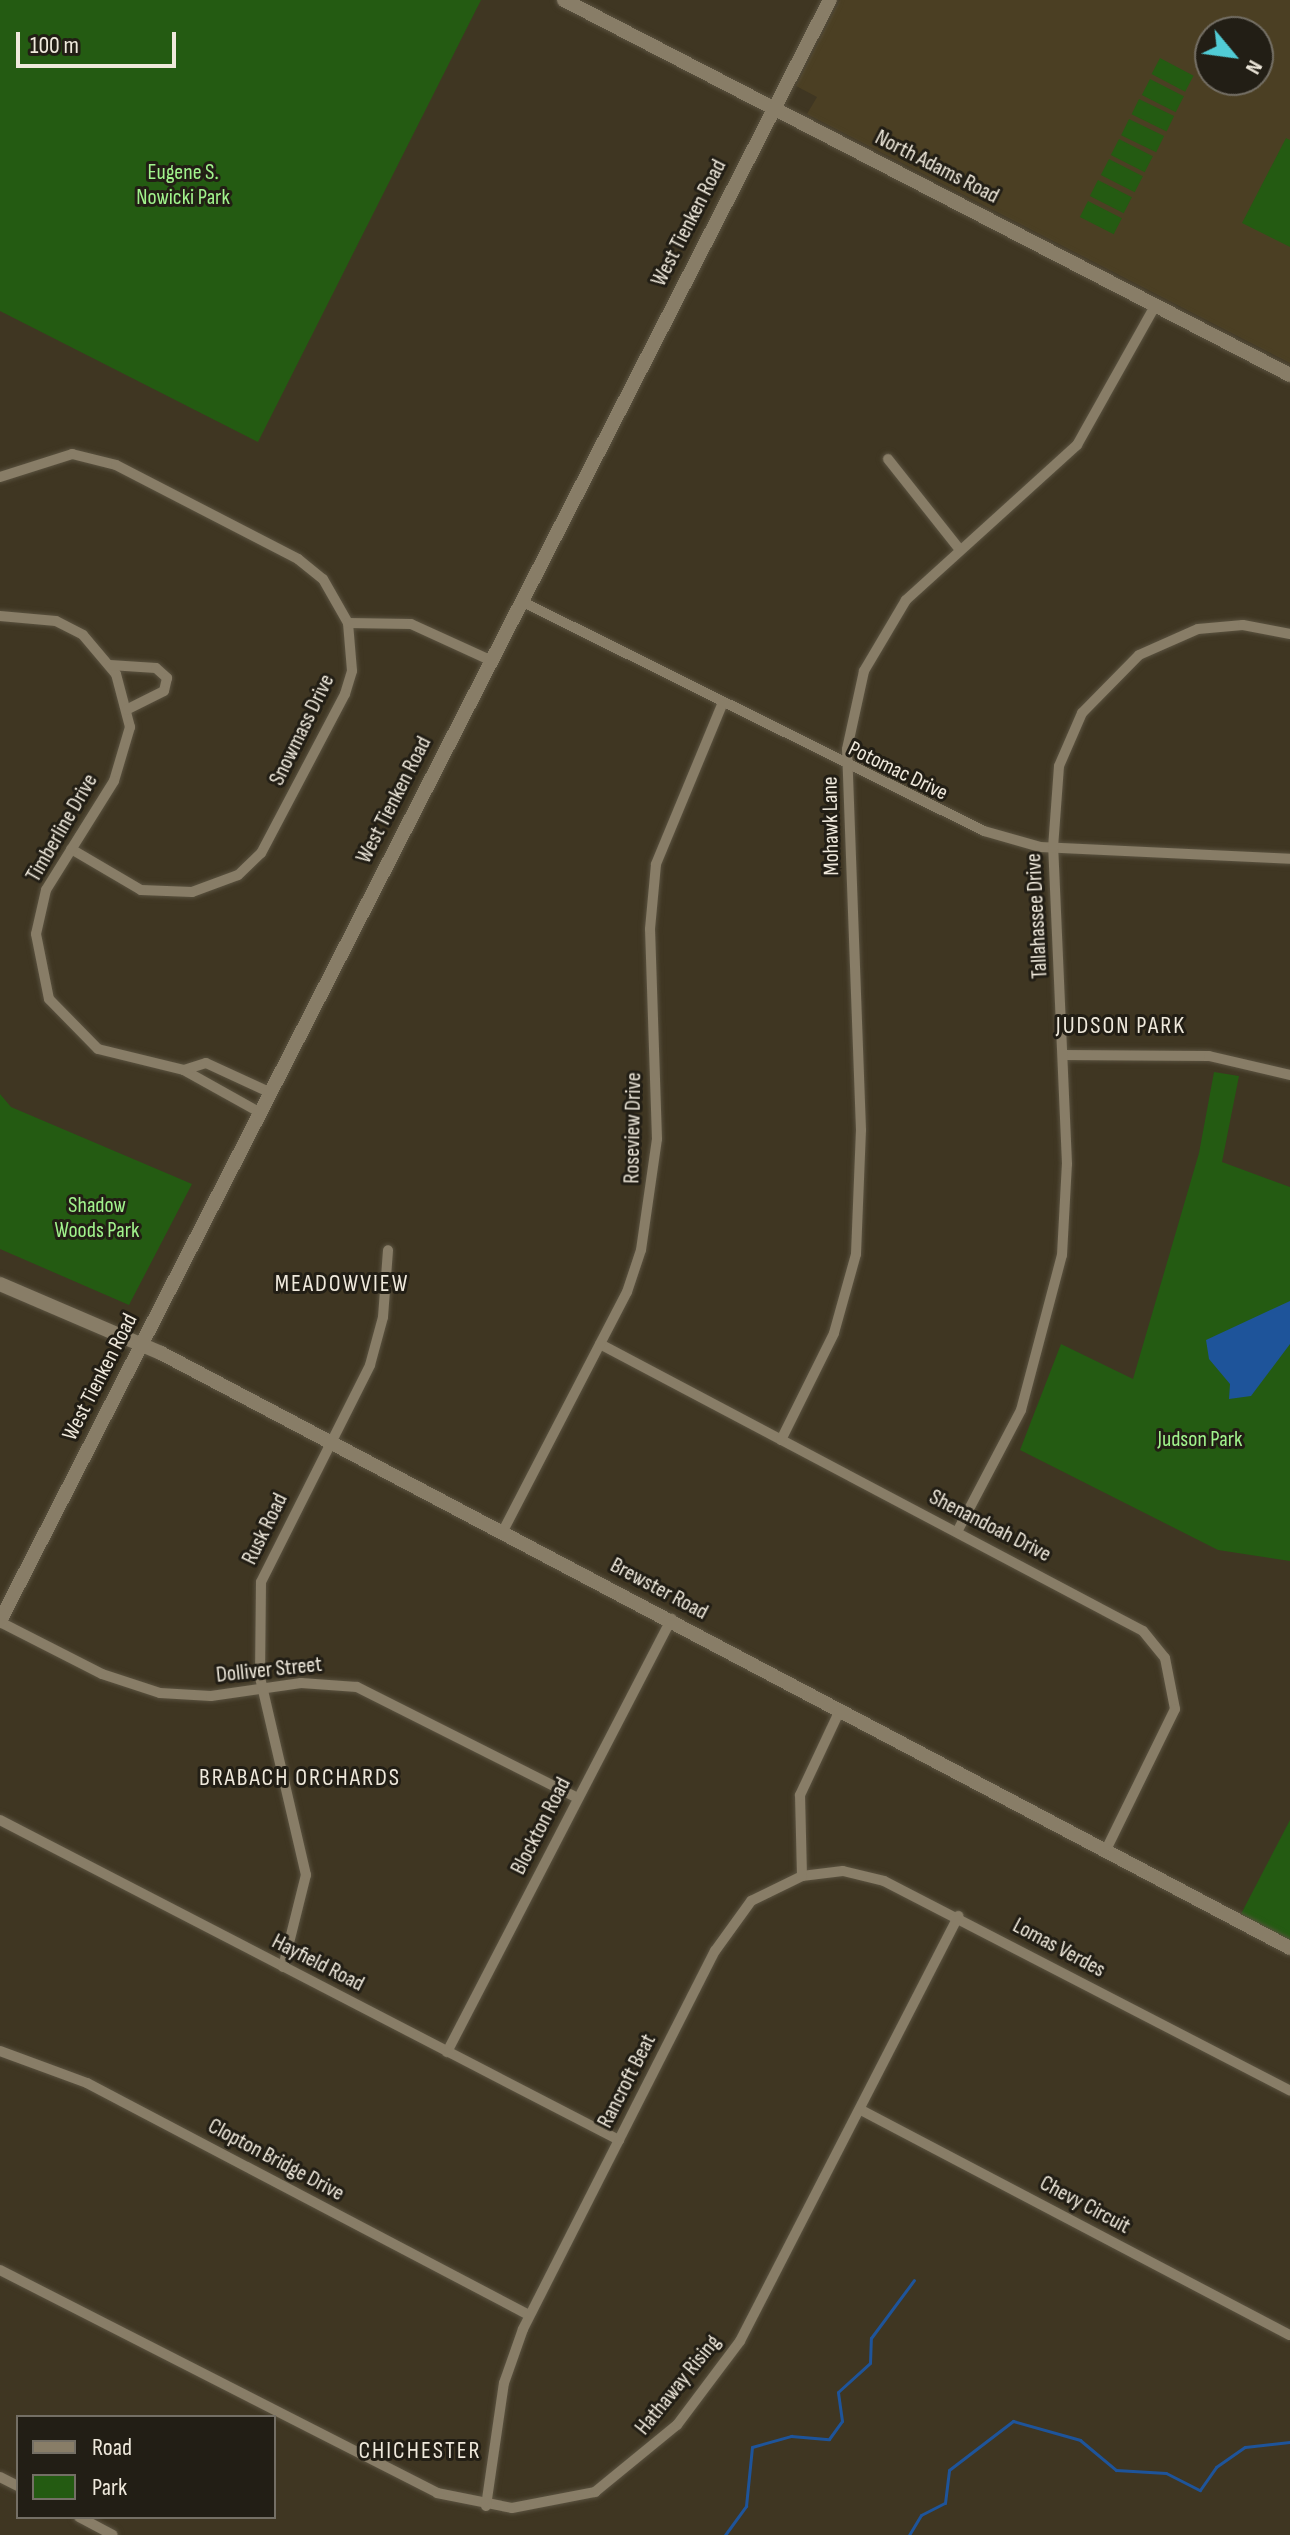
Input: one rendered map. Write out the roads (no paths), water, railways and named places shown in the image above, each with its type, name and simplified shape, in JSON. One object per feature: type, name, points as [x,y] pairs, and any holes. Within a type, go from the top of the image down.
[{"type":"street","name":"West Tienken Road","points":[[0,1621],[830,0]]},
{"type":"street","name":"North Adams Road","points":[[568,1],[1290,375]]},
{"type":"street","name":"Mohawk Lane","points":[[781,1440],[834,1333],[856,1254],[861,1130],[851,719],[874,647],[906,600],[1077,445],[1155,306]]},
{"type":"street","name":"Snowmass Drive","points":[[0,477],[72,454],[116,465],[298,559],[323,579],[348,623],[352,671],[345,694],[261,853],[238,875],[192,892],[141,890],[71,849]]},
{"type":"street","points":[[888,459],[960,550]]},
{"type":"street","name":"Potomac Drive","points":[[521,601],[955,821],[1053,848],[1290,859]]},
{"type":"street","name":"Timberline Drive","points":[[0,616],[56,621],[83,635],[110,665],[126,710],[126,754],[46,890],[36,934],[49,999],[98,1049],[184,1070],[259,1112]]},
{"type":"street","points":[[348,623],[411,624],[490,660]]},
{"type":"street","name":"Tallahassee Drive","points":[[957,1532],[1021,1410],[1043,1346],[1067,1210],[1053,848],[1059,766],[1070,736],[1120,669],[1198,629],[1243,625],[1290,634]]},
{"type":"street","points":[[110,665],[156,668],[167,678],[164,691],[126,710]]},
{"type":"street","name":"Roseview Drive","points":[[503,1531],[627,1292],[651,1208],[656,864],[722,705]]},
{"type":"street","points":[[1063,1055],[1209,1056],[1290,1075]]},
{"type":"street","name":"Timberline Drive","points":[[184,1070],[206,1063],[269,1092]]},
{"type":"street","name":"Rusk Road","points":[[283,1967],[306,1875],[263,1687],[261,1582],[332,1442],[378,1342],[388,1250]]},
{"type":"street","name":"Brewster Road","points":[[0,1284],[140,1344],[332,1442],[1290,1948]]},
{"type":"street","name":"Shenandoah Drive","points":[[600,1344],[1133,1622],[1165,1658],[1171,1721],[1105,1852]]},
{"type":"street","name":"Blockton Road","points":[[447,2052],[671,1619]]},
{"type":"street","name":"Dolliver Street","points":[[0,1621],[134,1687],[211,1696],[263,1687],[357,1687],[578,1798]]},
{"type":"street","points":[[802,1876],[800,1795],[840,1710]]},
{"type":"street","name":"Hayfield Road","points":[[0,1820],[619,2140]]},
{"type":"street","name":"Lomas Verdes","points":[[802,1876],[862,1873],[958,1916],[1290,2091]]},
{"type":"street","name":"Rancroft Beat","points":[[486,2506],[504,2383],[529,2315],[735,1920],[770,1887],[802,1876]]},
{"type":"street","name":"Hathaway Rising","points":[[0,2270],[437,2493],[486,2506],[595,2492],[677,2425],[757,2312],[958,1916]]},
{"type":"street","name":"Clopton Bridge Drive","points":[[0,2051],[87,2083],[529,2315]]},
{"type":"street","name":"Chevy Circuit","points":[[861,2110],[1290,2335]]},
{"type":"street","points":[[83,2519],[113,2535]]},
{"type":"water","points":[[1290,1301],[1290,1344],[1251,1396],[1229,1399],[1230,1384],[1209,1359],[1206,1340]]},
{"type":"waterway","points":[[725,2535],[746,2506],[752,2447],[791,2436],[829,2439],[842,2421],[838,2392],[870,2363],[871,2338],[914,2280]]},
{"type":"waterway","points":[[909,2535],[921,2515],[945,2503],[949,2470],[1013,2421],[1080,2440],[1116,2470],[1166,2473],[1200,2490],[1216,2467],[1245,2447],[1290,2442]]},
{"type":"district","name":"JUDSON PARK","points":[[1121,1026]]},
{"type":"district","name":"MEADOWVIEW","points":[[342,1284]]},
{"type":"district","name":"BRABACH ORCHARDS","points":[[300,1778]]},
{"type":"district","name":"CHICHESTER","points":[[420,2451]]},
{"type":"park label","name":"Eugene S. Nowicki Park","points":[[183,184]]},
{"type":"park label","name":"Shadow Woods Park","points":[[97,1218]]},
{"type":"park label","name":"Judson Park","points":[[1200,1440]]}]
